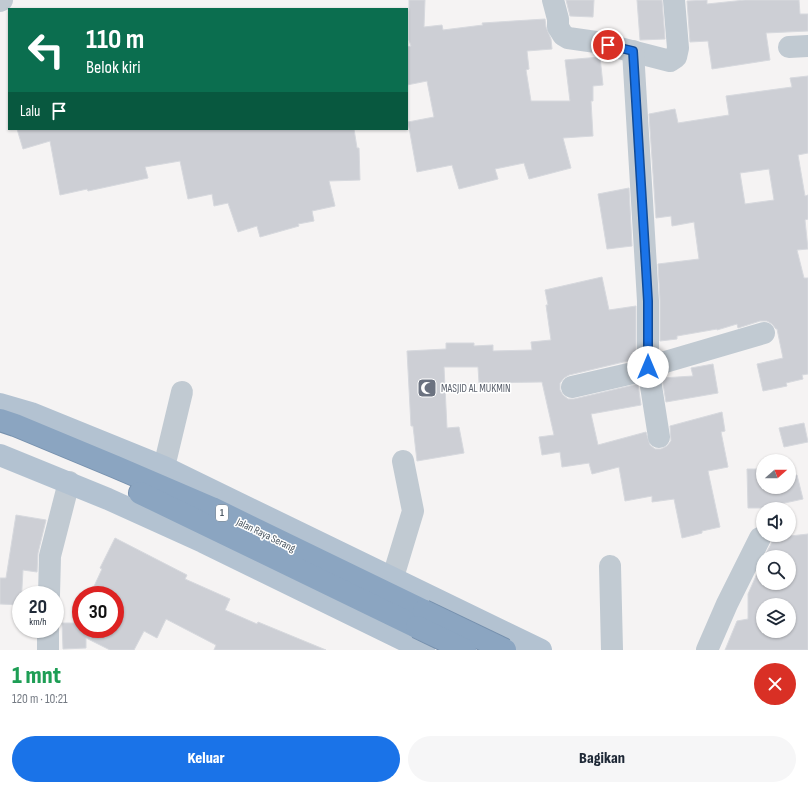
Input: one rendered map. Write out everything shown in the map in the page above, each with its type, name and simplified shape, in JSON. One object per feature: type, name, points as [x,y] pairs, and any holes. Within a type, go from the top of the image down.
[{"type":"highway","name":"Jalan Raya Serang","points":[[5,435],[112,479],[465,650]]},
{"type":"highway","name":"Jalan Raya Serang","points":[[5,435],[116,467],[212,508],[505,650]]},
{"type":"main road","points":[[0,404],[31,413],[164,467],[541,650]]},
{"type":"main road","points":[[5,435],[69,482],[203,542],[404,646],[424,650]]},
{"type":"main road","points":[[460,650],[462,637],[471,626],[481,621]]},
{"type":"street","points":[[553,0],[558,19],[558,27],[568,38],[596,42],[670,61],[676,57],[678,48],[674,0]]},
{"type":"street","points":[[633,51],[648,301],[648,367],[659,437]]},
{"type":"street","points":[[572,387],[633,373],[648,367],[764,333]]},
{"type":"street","points":[[164,467],[182,392]]},
{"type":"street","points":[[393,577],[413,511],[403,461]]},
{"type":"street","points":[[49,586],[50,556],[69,482]]},
{"type":"street","points":[[707,650],[727,604],[758,542]]},
{"type":"street","points":[[610,566],[612,650]]},
{"type":"street","points":[[48,638],[48,650]]},
{"type":"building","points":[[409,0],[425,0],[424,27],[442,25],[443,30],[483,25],[482,23],[545,19],[546,27],[551,39],[552,49],[527,51],[529,69],[526,70],[531,101],[570,101],[565,60],[600,57],[603,85],[593,86],[593,101],[591,101],[593,136],[563,138],[571,168],[529,179],[524,163],[495,169],[498,179],[459,189],[452,165],[417,172],[408,122],[434,117],[427,81],[408,85],[408,47],[411,46],[409,40]]},
{"type":"building","points":[[566,0],[594,0],[593,17],[570,16]]},
{"type":"building","points":[[637,0],[662,0],[665,39],[640,40]]},
{"type":"building","points":[[707,0],[707,4],[745,0],[799,0],[800,14],[808,14],[808,31],[766,33],[770,60],[712,69],[708,41],[690,42],[687,1]]},
{"type":"building","points":[[808,76],[808,153],[798,155],[805,196],[808,195],[808,219],[805,220],[808,249],[797,250],[804,278],[808,278],[808,374],[802,375],[803,379],[786,383],[787,386],[763,391],[757,364],[783,358],[777,329],[767,321],[760,321],[738,328],[737,324],[717,330],[677,336],[677,339],[660,341],[658,264],[699,259],[694,222],[672,226],[671,216],[656,218],[649,114],[675,109],[678,123],[729,115],[726,96],[792,87],[790,78]],"holes":[[[769,169],[774,200],[745,204],[740,173]]]},
{"type":"building","points":[[17,130],[354,130],[357,148],[359,148],[360,180],[329,181],[335,206],[312,211],[314,221],[298,224],[299,226],[260,237],[257,226],[238,232],[228,203],[214,206],[212,194],[188,199],[180,161],[145,167],[148,178],[88,191],[87,189],[60,195],[50,141],[23,149]]},
{"type":"building","points":[[629,188],[632,246],[607,249],[598,194]]},
{"type":"building","points":[[602,277],[609,310],[636,306],[636,359],[569,375],[560,383],[560,390],[568,399],[574,399],[638,384],[641,405],[591,414],[598,445],[646,432],[650,445],[655,449],[661,449],[667,446],[671,441],[670,426],[722,412],[725,431],[721,432],[728,467],[708,471],[720,527],[682,538],[674,499],[652,502],[652,496],[625,501],[619,467],[592,474],[589,463],[562,467],[560,452],[542,455],[539,437],[554,435],[542,382],[479,383],[478,367],[444,367],[447,428],[459,427],[464,453],[417,461],[413,426],[411,426],[407,351],[446,349],[446,343],[474,343],[474,346],[493,345],[493,351],[532,350],[531,342],[551,340],[545,290]]},
{"type":"building","points":[[713,364],[718,393],[666,402],[662,378],[693,376],[691,368]]},
{"type":"building","points":[[804,423],[808,442],[784,447],[779,428]]},
{"type":"building","points":[[747,469],[756,469],[756,494],[796,494],[797,475],[803,499],[789,502],[756,502],[756,508],[748,508]]},
{"type":"building","points":[[16,515],[46,520],[38,553],[37,572],[23,570],[22,586],[12,586],[12,605],[0,604],[0,578],[6,578]]},
{"type":"building","points":[[808,534],[808,650],[725,650],[737,621],[748,619],[748,594],[756,576],[756,590],[796,590],[796,550],[768,550],[771,542],[796,542],[796,535]]},
{"type":"building","points":[[115,538],[187,575],[185,579],[230,599],[225,610],[257,624],[258,622],[326,650],[214,650],[216,645],[166,619],[157,638],[144,631],[134,650],[110,650],[86,638],[124,638],[124,586],[94,586],[102,569],[100,568]]},
{"type":"building","points":[[64,623],[72,623],[72,638],[86,638],[86,648],[63,649]]},
{"type":"place","name":"MASJID AL MUKMIN","points":[[427,388]]},
{"type":"route","points":[[608,45],[633,51],[648,301],[648,367]]}]
